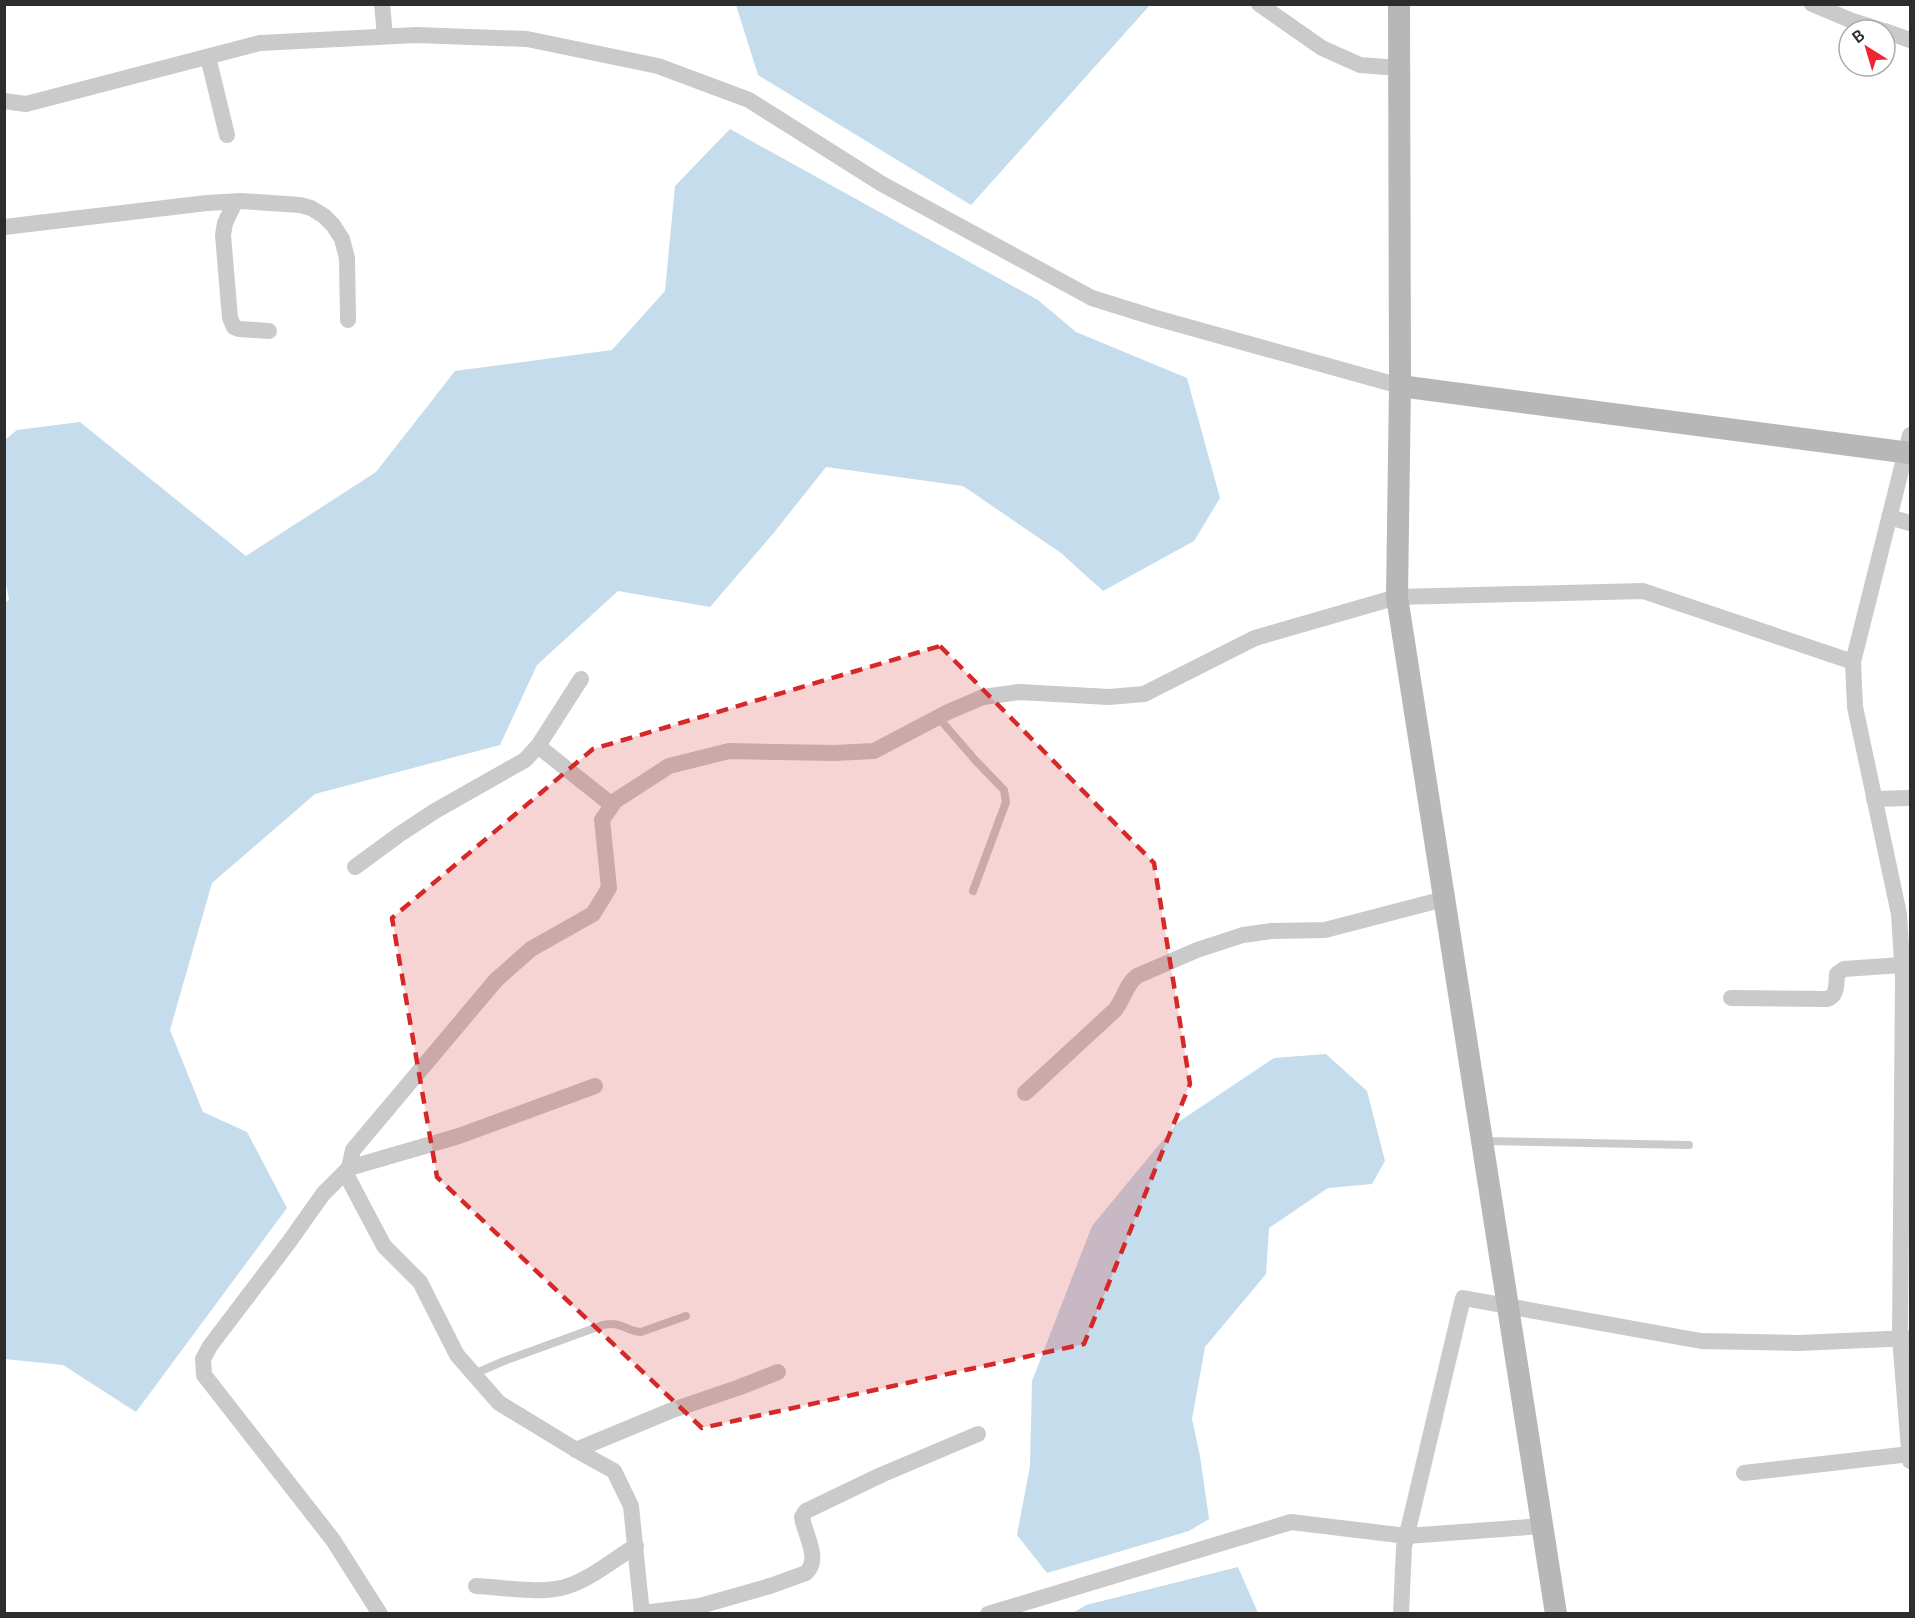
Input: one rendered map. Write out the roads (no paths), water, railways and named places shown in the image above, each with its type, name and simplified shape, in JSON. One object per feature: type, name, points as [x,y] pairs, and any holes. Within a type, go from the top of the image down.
[{"type":"street","points":[[382,4],[386,36]]},
{"type":"street","points":[[1259,4],[1322,48],[1360,65],[1399,68]]},
{"type":"street","points":[[1399,4],[1400,386],[1397,597],[1556,1614]]},
{"type":"street","points":[[1812,4],[1845,18]]},
{"type":"street","points":[[4,101],[26,104],[260,43],[416,35],[527,39],[658,66],[749,100],[882,184],[1092,298],[1167,321],[1400,386],[1909,447],[1853,662],[1854,707],[1899,914],[1905,974],[1905,1338],[1910,1451],[1744,1473]]},
{"type":"street","points":[[208,57],[227,135]]},
{"type":"street","points":[[235,202],[225,223],[223,235],[230,318],[234,327],[239,329],[268,331]]},
{"type":"street","points":[[4,227],[207,203],[300,205],[311,208],[324,216],[342,239],[347,258],[348,320]]},
{"type":"street","points":[[1889,517],[1911,523]]},
{"type":"street","points":[[978,1434],[881,1475],[807,1511],[802,1518],[813,1561],[806,1573],[700,1606],[642,1613],[631,1506],[614,1471],[499,1403],[457,1356],[420,1282],[384,1246],[347,1176],[353,1150],[496,980],[531,949],[593,914],[609,888],[602,820],[615,801],[669,766],[729,751],[834,753],[874,751],[938,717],[983,697],[1019,692],[1109,697],[1144,694],[1255,638],[1397,597],[1643,591],[1853,662]]},
{"type":"street","points":[[355,867],[426,817],[525,760],[538,746],[581,680]]},
{"type":"street","points":[[538,746],[612,805]]},
{"type":"street","points":[[1874,799],[1911,798]]},
{"type":"street","points":[[1025,1093],[1115,1010],[1131,980],[1137,975],[1197,950],[1243,936],[1272,931],[1325,930],[1444,899]]},
{"type":"street","points":[[1731,998],[1827,999],[1835,993],[1838,974],[1844,969],[1905,974]]},
{"type":"street","points":[[380,1614],[333,1540],[204,1375],[203,1359],[210,1346],[323,1194],[349,1168],[459,1136],[595,1086]]},
{"type":"street","points":[[1401,1614],[1404,1547],[1463,1298],[1701,1341],[1799,1343],[1905,1338]]},
{"type":"street","points":[[576,1450],[669,1411],[778,1372]]},
{"type":"street","points":[[988,1614],[1291,1522],[1407,1536],[1542,1526]]},
{"type":"street","points":[[476,1586],[545,1590],[568,1586],[582,1580],[636,1546]]},
{"type":"lane","points":[[938,717],[1004,790],[1006,796],[1006,802],[973,891]]},
{"type":"lane","points":[[1482,1141],[1689,1144]]},
{"type":"lane","points":[[474,1374],[504,1360],[603,1325],[620,1324],[633,1331],[641,1332],[686,1316]]},
{"type":"water","points":[[736,4],[1150,5],[971,205],[758,75]]},
{"type":"water","points":[[730,129],[1038,300],[1076,332],[1187,378],[1220,498],[1194,541],[1103,591],[1061,553],[963,486],[826,467],[772,535],[710,607],[618,591],[537,665],[500,745],[315,794],[212,883],[170,1030],[203,1112],[247,1132],[287,1208],[136,1412],[63,1365],[5,1359],[4,603],[9,600],[4,574],[5,440],[17,430],[80,422],[246,556],[376,472],[455,371],[612,350],[665,291],[675,186]]},
{"type":"water","points":[[1326,1054],[1367,1091],[1385,1161],[1372,1184],[1328,1188],[1269,1228],[1266,1274],[1205,1347],[1192,1419],[1209,1519],[1189,1531],[1047,1573],[1017,1535],[1030,1466],[1032,1381],[1092,1226],[1177,1123],[1274,1058]]},
{"type":"water","points":[[1238,1567],[1258,1613],[1073,1613],[1086,1605]]}]
